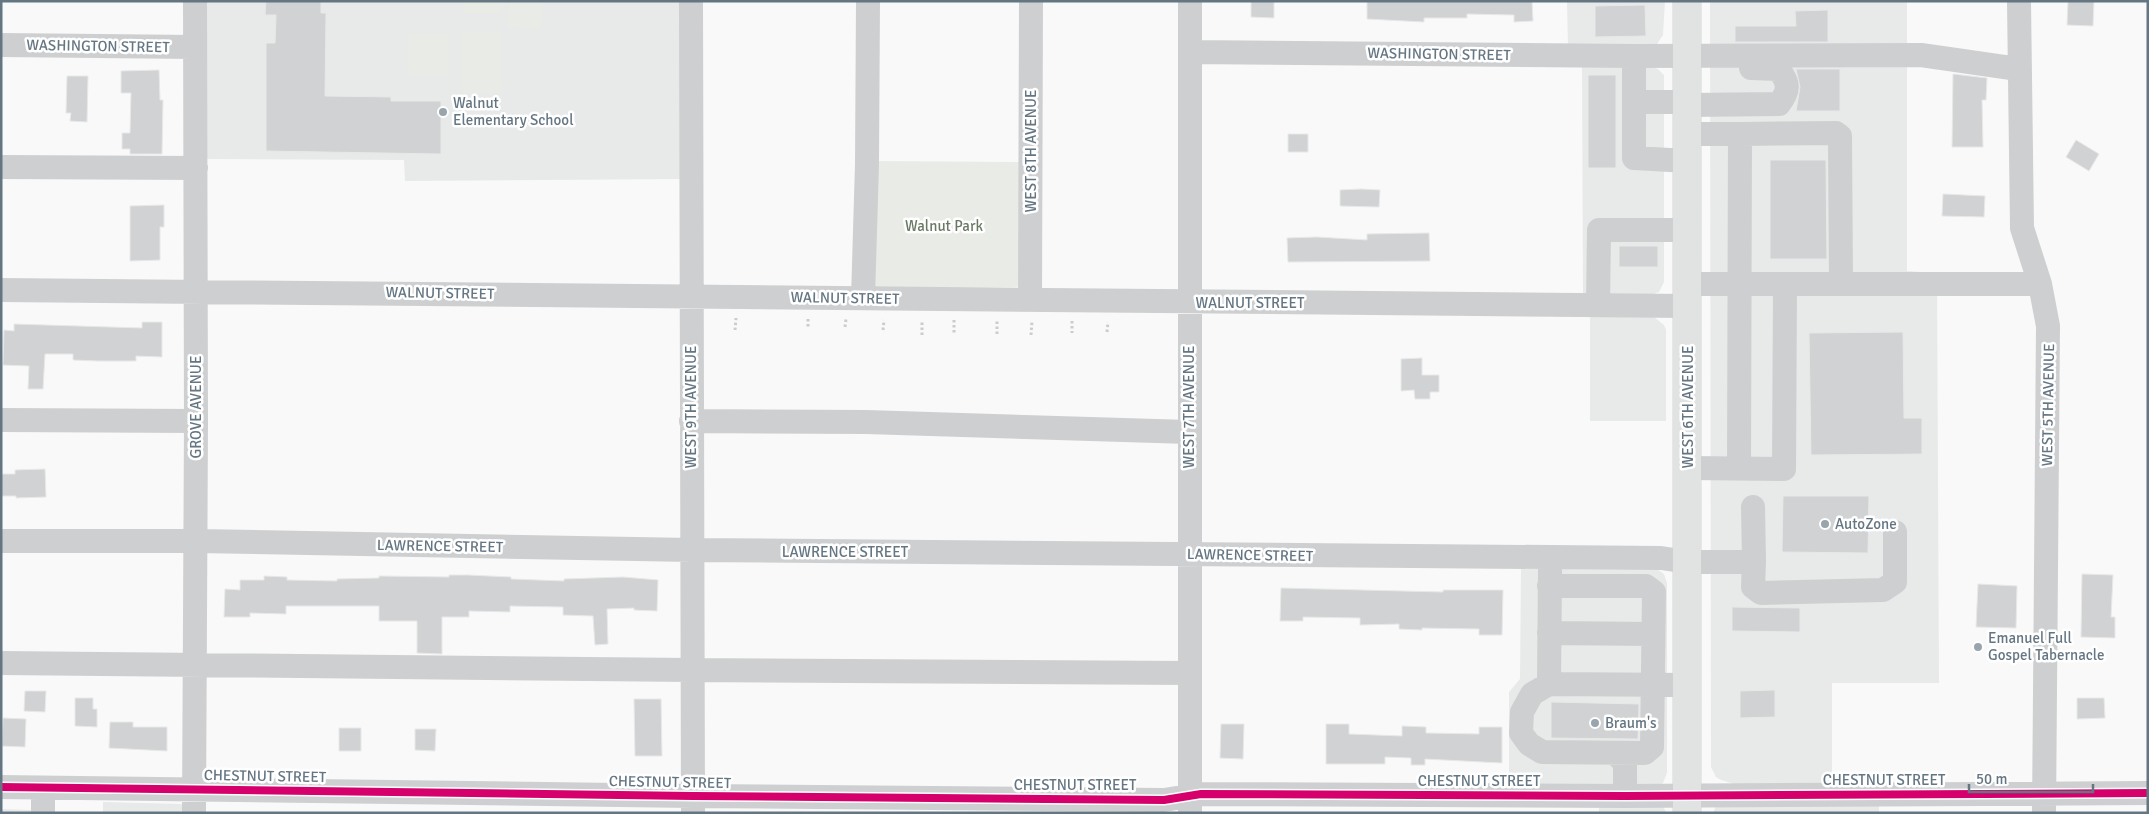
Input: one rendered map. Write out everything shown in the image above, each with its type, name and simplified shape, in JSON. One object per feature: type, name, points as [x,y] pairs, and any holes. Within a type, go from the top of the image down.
[{"type":"main road","name":"WEST 6TH AVENUE","points":[[1687,804],[1688,1]]},
{"type":"street","name":"GROVE AVENUE","points":[[194,813],[196,541],[195,1]]},
{"type":"street","name":"WEST 9TH AVENUE","points":[[691,1],[693,805]]},
{"type":"street","points":[[863,298],[867,164],[868,1]]},
{"type":"street","name":"WEST 8TH AVENUE","points":[[1031,1],[1031,311]]},
{"type":"street","name":"WEST 7TH AVENUE","points":[[1190,1],[1188,432],[1190,804]]},
{"type":"street","name":"WEST 5TH AVENUE","points":[[2019,1],[2018,69],[2022,228],[2040,284],[2048,326],[2044,803]]},
{"type":"street","name":"WASHINGTON STREET","points":[[1,45],[195,47]]},
{"type":"street","name":"WASHINGTON STREET","points":[[1190,52],[1634,56],[1688,62]]},
{"type":"street","points":[[1688,62],[1921,55],[2018,69]]},
{"type":"street","points":[[1634,56],[1634,158],[1688,148],[1740,134],[1836,133],[1840,136],[1841,284]]},
{"type":"street","points":[[1634,102],[1778,104],[1786,95],[1786,80],[1778,69],[1688,62]]},
{"type":"street","points":[[1739,468],[1740,134]]},
{"type":"street","points":[[1,167],[196,168]]},
{"type":"street","points":[[1598,305],[1599,230],[1688,230]]},
{"type":"street","name":"WALNUT STREET","points":[[1,290],[863,298],[1031,311],[1189,302],[1598,305],[1688,295],[1739,284],[2040,284]]},
{"type":"street","points":[[1688,468],[1784,469],[1785,284]]},
{"type":"street","points":[[1,420],[196,421]]},
{"type":"street","points":[[691,421],[866,422],[1188,432]]},
{"type":"street","points":[[1753,507],[1753,587],[1761,593],[1883,590],[1895,582],[1895,532]]},
{"type":"street","name":"LAWRENCE STREET","points":[[1,541],[196,541],[692,550],[1662,558],[1688,562],[1754,562]]},
{"type":"street","points":[[1549,684],[1550,558]]},
{"type":"street","points":[[1549,586],[1646,586],[1654,592],[1653,634],[1653,684],[1652,747],[1645,753],[1542,752],[1528,744],[1521,733],[1522,712],[1532,694],[1549,684],[1653,684],[1688,684]]},
{"type":"street","points":[[1549,633],[1653,634]]},
{"type":"street","points":[[1,663],[692,670],[1190,672]]},
{"type":"street","points":[[1615,753],[1624,763],[1625,796]]},
{"type":"street","name":"CHESTNUT STREET","points":[[1,787],[194,788],[693,805],[1164,800],[1190,804],[1201,794],[1625,796],[1687,804],[2044,803],[2148,793]]},
{"type":"street","points":[[43,788],[43,813]]},
{"type":"path","points":[[1031,311],[1031,335]]},
{"type":"path","points":[[735,330],[736,318]]},
{"type":"path","points":[[808,319],[808,329]]},
{"type":"path","points":[[846,319],[846,327]]},
{"type":"path","points":[[883,330],[884,320]]},
{"type":"path","points":[[922,320],[922,335]]},
{"type":"path","points":[[954,320],[954,335]]},
{"type":"path","points":[[997,321],[997,334]]},
{"type":"path","points":[[1072,322],[1072,333]]},
{"type":"path","points":[[1107,332],[1108,322]]},
{"type":"shaded area","name":"Walnut Elementary School","points":[[204,1],[681,1],[682,179],[405,181],[404,160],[203,159]]},
{"type":"shaded area","points":[[1567,1],[1665,1],[1663,35],[1657,44],[1651,47],[1568,47]]},
{"type":"shaded area","points":[[1710,1],[1907,1],[1907,271],[1937,273],[1939,683],[1832,683],[1832,784],[1735,784],[1716,777],[1711,767]]},
{"type":"shaded area","points":[[1582,66],[1652,67],[1658,69],[1664,75],[1664,282],[1659,292],[1648,296],[1583,296]]},
{"type":"shaded area","points":[[1590,314],[1654,317],[1664,325],[1666,330],[1666,421],[1590,421]]},
{"type":"shaded area","points":[[1521,566],[1657,569],[1664,574],[1667,583],[1667,773],[1663,783],[1658,786],[1509,788],[1509,692],[1520,679]]},
{"type":"shaded area","points":[[103,802],[182,804],[182,813],[103,813]]},
{"type":"shaded area","points":[[1879,805],[1879,813],[1713,813],[1716,806]]},
{"type":"shaded area","points":[[1599,806],[1663,807],[1667,813],[1599,813]]},
{"type":"shaded area","points":[[1,809],[31,810],[31,813],[1,813]]},
{"type":"green space","points":[[464,1],[505,1],[504,8],[499,13],[464,13]]},
{"type":"green space","points":[[509,1],[544,1],[541,29],[507,27]]},
{"type":"green space","points":[[462,32],[501,32],[502,93],[462,93]]},
{"type":"green space","points":[[408,34],[448,34],[448,75],[408,75]]},
{"type":"green space","name":"Walnut Park","points":[[869,161],[1020,162],[1019,284],[1017,287],[868,289]]},
{"type":"building","points":[[266,1],[321,1],[321,13],[326,13],[325,96],[391,97],[391,101],[441,101],[441,154],[266,151],[266,43],[275,43],[276,15],[265,15]]},
{"type":"building","points":[[1251,1],[1274,1],[1274,18],[1251,17]]},
{"type":"building","points":[[1367,1],[1532,1],[1533,21],[1514,22],[1514,15],[1467,14],[1467,18],[1424,18],[1424,22],[1367,19]]},
{"type":"building","points":[[2068,1],[2094,1],[2093,26],[2067,25]]},
{"type":"building","points":[[1645,5],[1646,36],[1595,37],[1595,6]]},
{"type":"building","points":[[1828,10],[1828,42],[1735,42],[1735,26],[1796,26],[1795,11]]},
{"type":"building","points":[[1796,69],[1840,69],[1840,111],[1796,111],[1800,87]]},
{"type":"building","points":[[159,70],[160,100],[163,100],[162,154],[130,154],[130,149],[122,149],[122,133],[130,133],[131,93],[121,93],[121,71]]},
{"type":"building","points":[[1953,74],[1987,78],[1986,100],[1982,100],[1983,147],[1952,147]]},
{"type":"building","points":[[1588,75],[1616,75],[1616,168],[1588,168]]},
{"type":"building","points":[[67,76],[88,76],[87,122],[70,121],[71,113],[66,113]]},
{"type":"building","points":[[1288,134],[1308,134],[1308,152],[1288,152]]},
{"type":"building","points":[[2076,140],[2099,154],[2089,171],[2066,157]]},
{"type":"building","points":[[1770,160],[1826,160],[1827,259],[1770,259]]},
{"type":"building","points":[[1340,190],[1380,190],[1379,207],[1340,206]]},
{"type":"building","points":[[1943,194],[1985,196],[1984,217],[1942,216]]},
{"type":"building","points":[[164,205],[164,227],[160,227],[160,260],[130,261],[130,206]]},
{"type":"building","points":[[1429,233],[1430,261],[1288,262],[1287,238],[1317,237],[1367,240],[1367,234]]},
{"type":"building","points":[[1619,246],[1658,246],[1658,267],[1619,267]]},
{"type":"building","points":[[142,322],[162,322],[162,357],[136,356],[136,361],[98,361],[73,360],[73,354],[45,354],[43,389],[28,389],[29,366],[3,365],[4,330],[14,331],[14,324],[142,328]]},
{"type":"building","points":[[1903,332],[1904,418],[1922,418],[1922,454],[1811,455],[1809,333]]},
{"type":"building","points":[[1422,358],[1422,375],[1439,375],[1439,392],[1430,392],[1430,399],[1415,399],[1414,390],[1401,391],[1401,359]]},
{"type":"building","points":[[45,469],[46,497],[16,498],[16,496],[1,496],[1,474],[15,474],[15,470]]},
{"type":"building","name":"AutoZone","points":[[1783,496],[1869,496],[1868,553],[1782,552]]},
{"type":"building","points":[[2082,574],[2113,575],[2111,617],[2115,617],[2115,638],[2081,637]]},
{"type":"building","points":[[449,575],[564,581],[564,579],[623,577],[658,580],[657,611],[634,610],[634,608],[607,609],[608,644],[595,645],[593,616],[563,615],[563,607],[510,606],[510,612],[469,611],[469,617],[442,617],[442,654],[417,653],[417,621],[379,621],[379,606],[286,606],[286,614],[250,613],[250,617],[224,617],[225,589],[240,590],[240,580],[264,580],[264,576],[287,577],[287,580],[337,581],[337,579],[379,578],[379,576],[449,577]]},
{"type":"building","points":[[1978,584],[2017,586],[2016,628],[1976,627]]},
{"type":"building","points":[[1281,588],[1443,592],[1443,590],[1503,590],[1502,635],[1479,635],[1479,629],[1422,628],[1422,630],[1399,629],[1399,624],[1360,625],[1360,618],[1303,617],[1303,621],[1280,621]]},
{"type":"building","points":[[1732,607],[1800,608],[1800,632],[1732,631]]},
{"type":"building","points":[[1775,690],[1775,717],[1740,718],[1740,691]]},
{"type":"building","points":[[25,691],[46,691],[45,712],[24,711]]},
{"type":"building","points":[[75,698],[93,698],[93,709],[97,709],[97,727],[75,726]]},
{"type":"building","points":[[2077,698],[2104,698],[2105,718],[2077,719]]},
{"type":"building","points":[[634,699],[661,699],[662,756],[635,756]]},
{"type":"building","name":"Braum's","points":[[1551,702],[1639,704],[1638,739],[1551,738]]},
{"type":"building","points":[[3,718],[26,719],[25,747],[2,746]]},
{"type":"building","points":[[110,722],[133,722],[133,727],[167,727],[167,751],[109,748]]},
{"type":"building","points":[[1221,724],[1244,724],[1243,759],[1220,758]]},
{"type":"building","points":[[1326,724],[1349,724],[1349,734],[1402,736],[1402,726],[1426,727],[1426,733],[1479,734],[1479,727],[1502,727],[1502,763],[1425,759],[1425,765],[1411,765],[1411,758],[1385,757],[1385,764],[1326,764]]},
{"type":"building","points":[[339,728],[361,728],[361,751],[339,751]]},
{"type":"building","points":[[415,729],[436,729],[435,751],[415,750]]},
{"type":"cycle path","points":[[1,787],[1164,800],[1201,794],[1625,796],[2148,793]]},
{"type":"place","name":"Walnut Elementary School","points":[[443,112]]},
{"type":"place","name":"AutoZone","points":[[1825,524]]},
{"type":"place","name":"Emanuel Full Gospel Tabernacle","points":[[1978,647]]},
{"type":"place","name":"Braum's","points":[[1595,723]]}]
